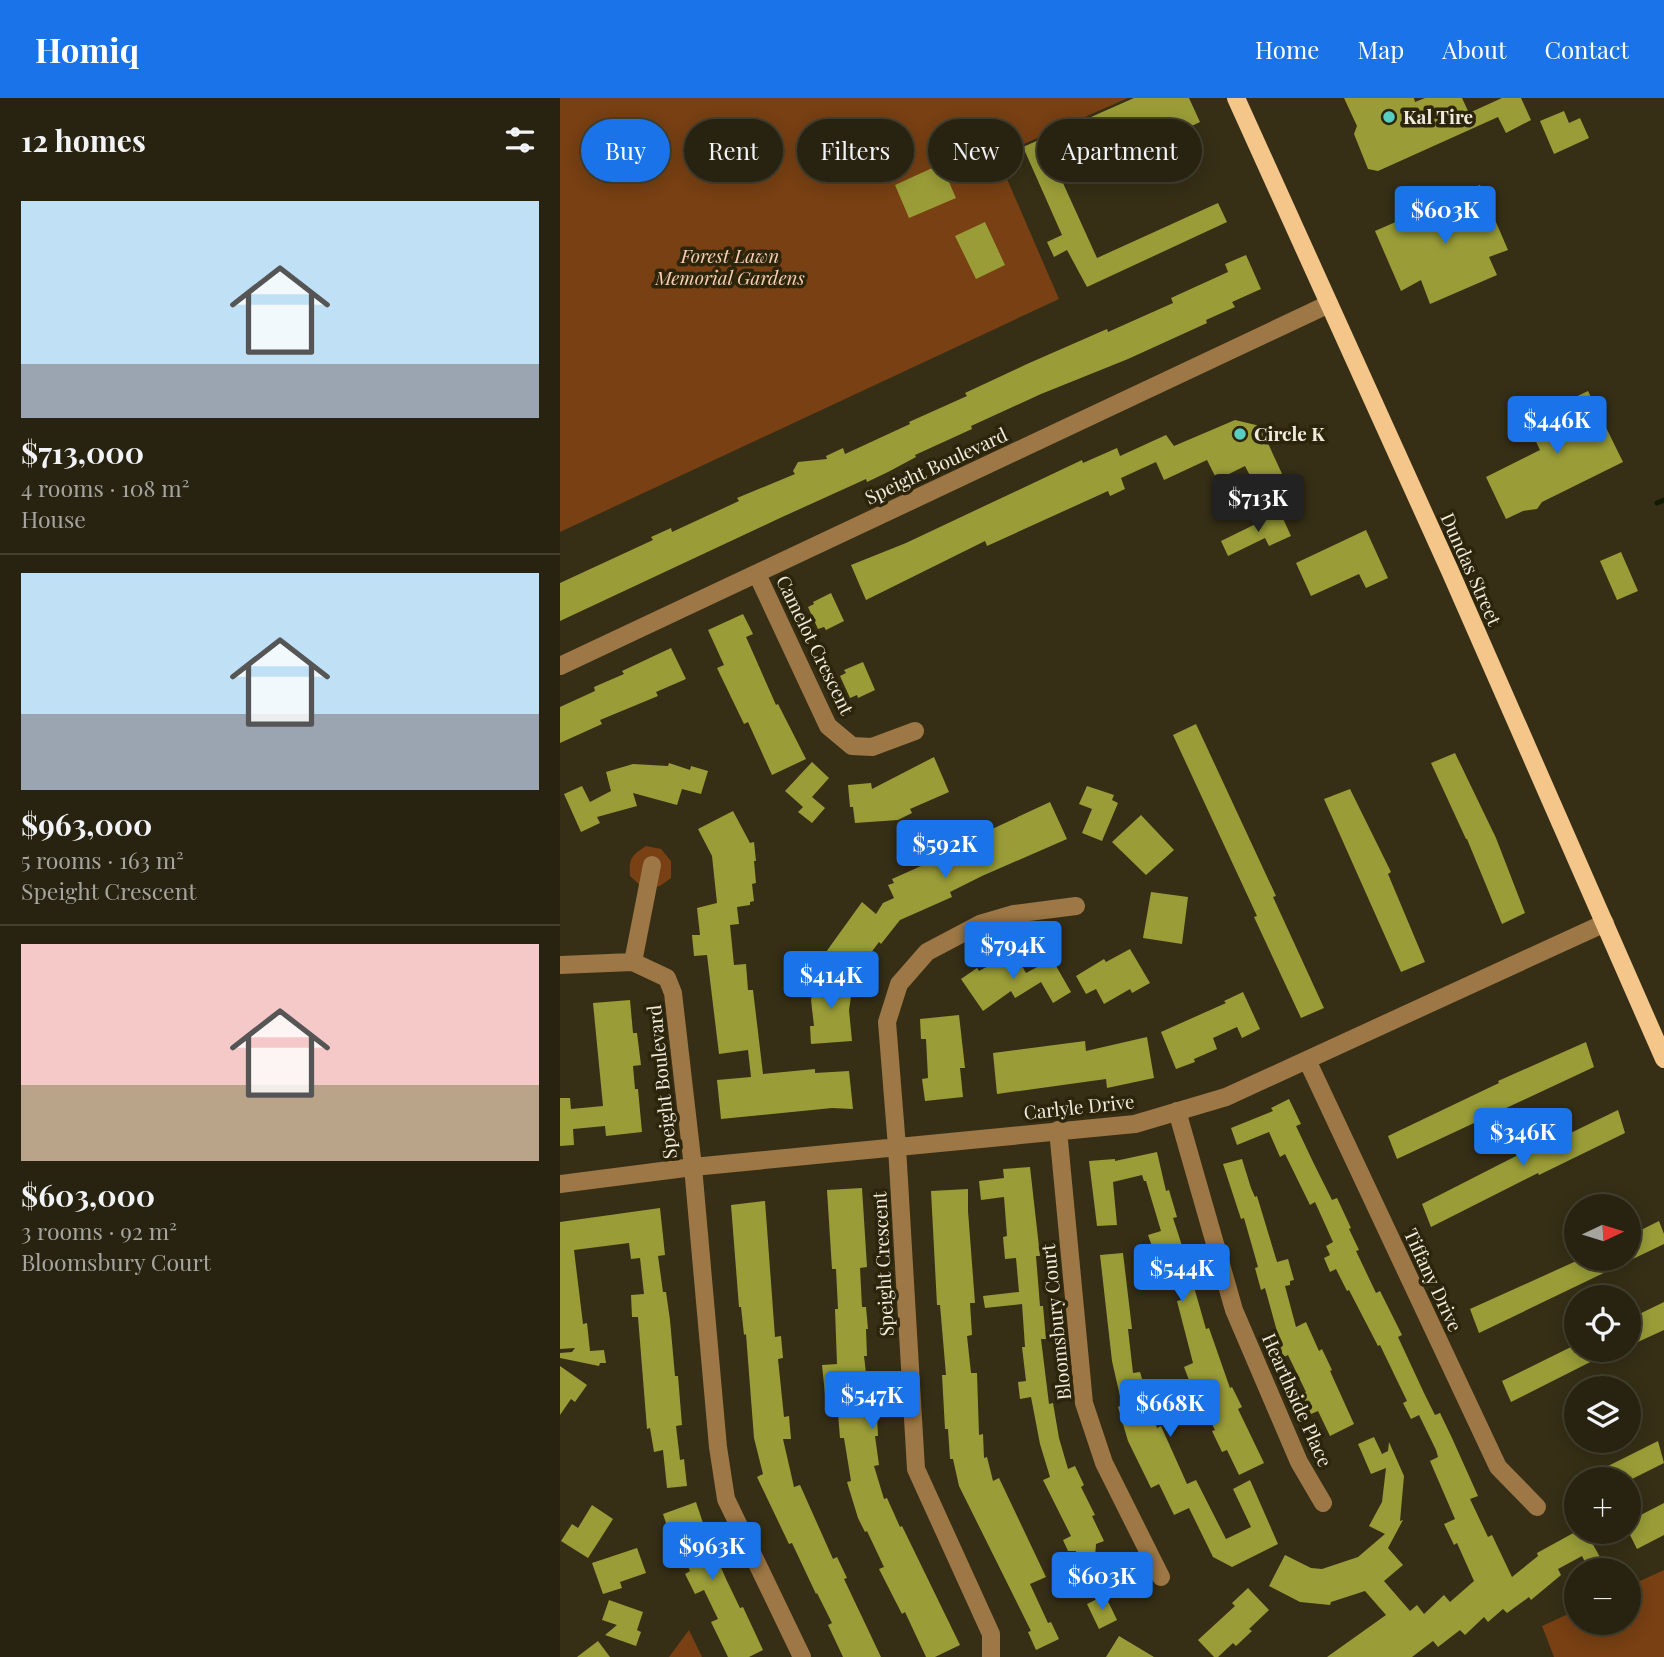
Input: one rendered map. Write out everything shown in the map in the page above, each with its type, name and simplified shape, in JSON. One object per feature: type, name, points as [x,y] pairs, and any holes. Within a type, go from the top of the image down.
[{"type":"main road","name":"Dundas Street","points":[[1236,98],[1450,571],[1664,1059]]},
{"type":"street","name":"Speight Boulevard","points":[[560,666],[1329,304]]},
{"type":"street","name":"Camelot Crescent","points":[[757,574],[828,726],[852,746],[872,747],[915,731]]},
{"type":"street","points":[[633,962],[652,865]]},
{"type":"street","name":"Speight Crescent","points":[[991,1657],[991,1634],[916,1469],[887,1022],[899,984],[927,952],[981,924],[1014,915],[1076,906]]},
{"type":"street","name":"Carlyle Drive","points":[[560,1184],[693,1167],[1135,1124],[1226,1097],[1605,923]]},
{"type":"street","name":"Speight Boulevard","points":[[560,965],[633,962],[667,978],[674,993],[693,1167]]},
{"type":"street","name":"Tiffany Drive","points":[[1307,1060],[1498,1467],[1537,1507]]},
{"type":"street","name":"Hearthside Place","points":[[1177,1111],[1234,1310],[1299,1462],[1323,1503]]},
{"type":"street","name":"Bloomsbury Court","points":[[1058,1130],[1084,1403],[1104,1463],[1161,1577]]},
{"type":"street","points":[[693,1167],[718,1447],[726,1499],[802,1657]]},
{"type":"green space","name":"Forest Lawn Memorial Gardens","points":[[560,98],[1128,98],[1081,119],[1037,119],[1037,138],[1023,144],[1023,119],[928,119],[928,182],[1008,182],[1059,299],[560,532]]},
{"type":"green space","points":[[646,846],[661,849],[671,861],[671,878],[660,886],[644,889],[630,876],[630,865],[634,855]]},
{"type":"green space","points":[[1664,1570],[1664,1657],[1554,1657],[1542,1626],[1564,1616],[1564,1635],[1641,1635],[1641,1581]]},
{"type":"green space","points":[[689,1630],[702,1657],[669,1657]]},
{"type":"building","points":[[1134,98],[1189,98],[1199,119],[1086,119]]},
{"type":"building","points":[[1344,98],[1414,98],[1415,102],[1425,98],[1462,98],[1469,113],[1502,98],[1521,98],[1531,120],[1506,133],[1498,117],[1378,171],[1368,169],[1354,134],[1357,126]]},
{"type":"building","points":[[1564,111],[1569,123],[1580,118],[1589,138],[1554,154],[1540,121]]},
{"type":"building","points":[[1037,141],[1037,179],[1023,147]]},
{"type":"building","points":[[928,170],[928,182],[949,182],[956,198],[909,218],[895,185],[914,182],[914,176]]},
{"type":"building","points":[[1039,182],[1063,182],[1097,258],[1218,203],[1227,222],[1087,287],[1067,250],[1054,257],[1047,242],[1062,235]]},
{"type":"building","points":[[1480,185],[1508,250],[1489,257],[1497,275],[1430,304],[1421,280],[1401,291],[1375,231]]},
{"type":"building","points":[[985,222],[1005,265],[976,279],[955,236]]},
{"type":"building","points":[[1246,255],[1261,289],[1232,302],[1235,307],[1206,320],[1207,323],[971,426],[972,429],[915,455],[916,457],[867,482],[866,479],[560,621],[560,583],[653,540],[651,537],[671,528],[672,532],[739,501],[737,498],[795,474],[793,471],[798,462],[827,459],[826,456],[843,448],[845,454],[1027,364],[1173,303],[1171,298],[1228,272],[1225,264]]},
{"type":"building","points":[[1588,391],[1623,462],[1542,502],[1537,509],[1523,511],[1506,519],[1486,477],[1540,450],[1529,427],[1533,425],[1527,413],[1541,406],[1544,412]]},
{"type":"building","points":[[1235,420],[1260,426],[1283,476],[1279,478],[1284,486],[1261,497],[1245,466],[1217,480],[1207,460],[1164,480],[1156,462],[1121,478],[1125,489],[1110,496],[1108,491],[987,546],[985,541],[866,600],[851,565],[906,543],[1082,460],[1083,463],[1117,448],[1120,456],[1166,435],[1174,446]]},
{"type":"building","points":[[1280,512],[1291,536],[1269,546],[1265,538],[1228,556],[1221,541]]},
{"type":"building","points":[[1366,530],[1388,578],[1366,588],[1359,574],[1311,596],[1296,563]]},
{"type":"building","points":[[1621,552],[1638,591],[1617,600],[1600,561]]},
{"type":"building","points":[[831,593],[844,621],[826,630],[824,627],[818,629],[808,607]]},
{"type":"building","points":[[743,614],[753,634],[746,637],[776,705],[778,704],[806,759],[772,775],[748,722],[744,724],[717,668],[724,665],[708,630]]},
{"type":"building","points":[[671,648],[686,679],[656,692],[658,696],[600,720],[602,724],[560,743],[560,707],[595,691],[594,687],[624,674],[622,671]]},
{"type":"building","points":[[863,662],[875,690],[858,698],[857,695],[850,698],[840,676],[846,673],[844,670]]},
{"type":"building","points":[[1196,724],[1276,896],[1273,897],[1324,1008],[1301,1018],[1173,735]]},
{"type":"building","points":[[1455,753],[1496,838],[1525,913],[1502,924],[1467,839],[1431,763]]},
{"type":"building","points":[[934,757],[949,792],[910,809],[912,813],[898,820],[855,823],[848,785],[871,783],[872,789]]},
{"type":"building","points":[[812,762],[829,778],[812,797],[825,808],[812,823],[798,812],[803,807],[785,791]]},
{"type":"building","points":[[669,763],[690,770],[691,766],[708,771],[701,794],[682,789],[677,805],[633,793],[637,806],[597,817],[600,823],[581,832],[564,794],[582,786],[590,802],[611,791],[606,772],[633,764],[668,766]]},
{"type":"building","points":[[1087,786],[1114,795],[1112,800],[1118,803],[1102,841],[1082,833],[1092,809],[1079,804]]},
{"type":"building","points":[[1350,789],[1391,872],[1388,874],[1425,962],[1401,972],[1324,799]]},
{"type":"building","points":[[1050,802],[1067,839],[982,876],[950,892],[952,897],[900,920],[855,974],[826,952],[862,902],[876,914],[883,903],[894,898],[888,885],[894,883],[892,879]]},
{"type":"building","points":[[733,811],[750,843],[754,842],[754,901],[750,902],[750,905],[737,907],[739,924],[730,925],[734,965],[746,964],[748,990],[753,990],[763,1074],[815,1069],[815,1073],[849,1071],[853,1109],[832,1108],[721,1119],[717,1080],[751,1077],[748,1050],[719,1054],[707,955],[694,956],[692,935],[700,935],[697,908],[717,903],[712,856],[698,829]]},
{"type":"building","points":[[1141,815],[1174,850],[1146,875],[1112,842]]},
{"type":"building","points":[[1151,892],[1188,897],[1182,944],[1143,938]]},
{"type":"building","points":[[1130,949],[1150,983],[1132,993],[1130,989],[1104,1004],[1096,989],[1086,994],[1076,976],[1104,959],[1106,962]]},
{"type":"building","points":[[1014,952],[1026,973],[1052,959],[1071,992],[1053,1003],[1041,982],[1015,998],[1011,991],[983,1011],[961,979],[977,968],[979,971]]},
{"type":"building","points":[[815,977],[853,983],[849,1010],[852,1041],[811,1044],[810,1026],[814,1026],[811,1000]]},
{"type":"building","points":[[1243,992],[1260,1029],[1242,1038],[1237,1027],[1213,1038],[1217,1049],[1176,1069],[1161,1032],[1226,1003],[1224,1001]]},
{"type":"building","points":[[630,1000],[633,1033],[637,1033],[641,1065],[633,1066],[642,1132],[606,1136],[605,1126],[573,1129],[574,1145],[560,1146],[560,1098],[570,1098],[571,1109],[603,1106],[593,1003]]},
{"type":"building","points":[[959,1015],[965,1068],[960,1068],[963,1097],[925,1101],[922,1079],[928,1078],[926,1039],[921,1039],[920,1019]]},
{"type":"building","points":[[1147,1037],[1154,1078],[1107,1088],[1106,1079],[997,1094],[993,1053],[1085,1041],[1086,1051]]},
{"type":"building","points":[[1586,1042],[1594,1067],[1397,1159],[1388,1136],[1499,1083],[1498,1081]]},
{"type":"building","points":[[1289,1099],[1301,1124],[1296,1126],[1332,1200],[1337,1198],[1359,1250],[1356,1251],[1376,1293],[1380,1291],[1402,1335],[1398,1337],[1424,1393],[1435,1415],[1440,1413],[1452,1438],[1478,1496],[1470,1499],[1488,1537],[1492,1535],[1512,1577],[1538,1556],[1537,1553],[1564,1538],[1564,1544],[1593,1544],[1600,1558],[1564,1558],[1564,1566],[1558,1569],[1561,1575],[1531,1600],[1529,1597],[1507,1613],[1503,1609],[1488,1622],[1484,1617],[1465,1635],[1460,1630],[1438,1647],[1433,1641],[1412,1657],[1327,1657],[1386,1615],[1365,1591],[1331,1602],[1330,1605],[1300,1602],[1269,1586],[1285,1555],[1311,1568],[1322,1569],[1358,1557],[1385,1534],[1369,1526],[1382,1502],[1386,1468],[1371,1474],[1358,1444],[1374,1437],[1382,1454],[1388,1451],[1389,1442],[1404,1476],[1400,1521],[1403,1520],[1388,1548],[1403,1565],[1384,1581],[1410,1611],[1417,1605],[1424,1614],[1444,1595],[1450,1602],[1474,1581],[1457,1543],[1454,1545],[1444,1524],[1455,1519],[1430,1461],[1438,1457],[1436,1450],[1419,1415],[1411,1419],[1403,1403],[1407,1401],[1349,1290],[1347,1291],[1336,1269],[1330,1272],[1324,1258],[1330,1255],[1326,1246],[1333,1242],[1315,1202],[1310,1205],[1285,1154],[1280,1157],[1269,1132],[1237,1145],[1231,1128],[1273,1111],[1271,1108]]},
{"type":"building","points":[[1618,1110],[1625,1133],[1431,1227],[1422,1204],[1518,1155],[1519,1158]]},
{"type":"building","points":[[1157,1152],[1166,1191],[1169,1190],[1177,1217],[1173,1218],[1187,1261],[1190,1260],[1197,1286],[1194,1287],[1206,1329],[1209,1328],[1230,1388],[1232,1387],[1242,1407],[1238,1409],[1264,1463],[1239,1475],[1227,1450],[1222,1452],[1212,1431],[1215,1430],[1184,1367],[1193,1363],[1177,1301],[1181,1300],[1169,1258],[1164,1259],[1160,1247],[1153,1249],[1148,1235],[1161,1231],[1142,1175],[1113,1182],[1117,1225],[1097,1226],[1089,1161],[1115,1161]]},
{"type":"building","points":[[1242,1159],[1251,1188],[1255,1197],[1257,1196],[1277,1262],[1288,1259],[1294,1280],[1285,1286],[1296,1327],[1306,1322],[1319,1351],[1322,1349],[1332,1370],[1330,1371],[1354,1424],[1330,1436],[1318,1411],[1311,1414],[1302,1394],[1306,1392],[1288,1355],[1284,1357],[1274,1337],[1278,1335],[1265,1288],[1261,1290],[1255,1268],[1258,1267],[1244,1218],[1241,1219],[1223,1164]]},
{"type":"building","points":[[1030,1167],[1040,1256],[1036,1256],[1046,1339],[1041,1339],[1049,1404],[1053,1403],[1068,1469],[1075,1466],[1084,1485],[1081,1487],[1095,1515],[1092,1516],[1104,1541],[1096,1544],[1093,1583],[1073,1581],[1076,1551],[1068,1551],[1063,1540],[1071,1536],[1043,1480],[1050,1477],[1040,1444],[1031,1397],[1020,1399],[1018,1382],[1026,1381],[1022,1347],[1025,1347],[1022,1304],[985,1308],[983,1296],[1019,1292],[1016,1258],[1005,1259],[1003,1237],[1007,1236],[1004,1197],[981,1200],[979,1181],[1004,1178],[1003,1169]]},
{"type":"building","points":[[862,1188],[867,1267],[860,1268],[862,1307],[866,1307],[868,1329],[867,1356],[864,1356],[871,1416],[877,1416],[878,1436],[875,1436],[879,1465],[874,1466],[884,1499],[887,1498],[900,1527],[902,1526],[960,1645],[935,1657],[926,1657],[905,1612],[902,1614],[879,1569],[884,1567],[858,1518],[847,1482],[851,1481],[844,1438],[840,1438],[838,1413],[827,1414],[822,1365],[837,1364],[835,1309],[838,1309],[836,1269],[832,1269],[827,1190]]},
{"type":"building","points":[[968,1189],[975,1303],[970,1303],[972,1335],[967,1336],[971,1373],[977,1373],[979,1435],[983,1434],[984,1458],[987,1457],[993,1481],[999,1478],[1046,1577],[1030,1584],[1048,1623],[1051,1622],[1059,1639],[1036,1650],[1028,1632],[1031,1631],[959,1486],[953,1459],[950,1459],[948,1429],[945,1429],[942,1375],[946,1375],[940,1305],[937,1305],[931,1191]]},
{"type":"building","points":[[765,1201],[775,1337],[781,1336],[783,1358],[778,1359],[784,1417],[789,1416],[791,1439],[783,1439],[794,1487],[800,1485],[833,1559],[837,1557],[847,1578],[844,1579],[881,1657],[843,1657],[828,1625],[832,1623],[792,1543],[789,1544],[757,1477],[763,1474],[754,1438],[746,1334],[744,1335],[739,1307],[731,1205]]},
{"type":"building","points":[[660,1208],[665,1255],[658,1256],[670,1320],[675,1376],[678,1376],[682,1425],[676,1426],[680,1460],[684,1459],[687,1486],[667,1488],[663,1450],[654,1452],[650,1428],[647,1429],[638,1317],[632,1317],[631,1295],[644,1294],[640,1258],[631,1259],[629,1243],[574,1250],[583,1324],[587,1323],[590,1351],[604,1350],[606,1363],[600,1363],[599,1366],[560,1358],[560,1353],[572,1352],[575,1348],[560,1349],[560,1222]]},
{"type":"building","points":[[1659,1221],[1664,1234],[1664,1244],[1642,1255],[1642,1230]]},
{"type":"building","points":[[1123,1253],[1132,1329],[1128,1329],[1133,1373],[1140,1372],[1157,1428],[1161,1426],[1187,1484],[1196,1480],[1226,1539],[1251,1527],[1233,1489],[1250,1480],[1278,1544],[1232,1567],[1213,1557],[1189,1508],[1174,1515],[1159,1484],[1151,1488],[1128,1441],[1118,1407],[1122,1405],[1112,1361],[1100,1255]]},
{"type":"building","points":[[1564,1267],[1564,1271],[1608,1271],[1579,1285],[1564,1285],[1564,1292],[1479,1333],[1470,1309]]},
{"type":"building","points":[[1664,1302],[1664,1330],[1641,1341],[1641,1313]]},
{"type":"building","points":[[1564,1350],[1564,1362],[1590,1362],[1511,1402],[1502,1381]]},
{"type":"building","points":[[560,1366],[587,1385],[575,1402],[571,1399],[560,1415]]},
{"type":"building","points":[[1658,1441],[1664,1463],[1641,1474],[1641,1467],[1606,1467],[1634,1453],[1641,1453],[1641,1450]]},
{"type":"building","points":[[696,1502],[726,1579],[740,1608],[743,1607],[763,1650],[749,1657],[728,1657],[711,1622],[718,1619],[704,1590],[695,1594],[685,1574],[690,1571],[673,1534],[670,1535],[663,1514]]},
{"type":"building","points":[[1664,1503],[1664,1535],[1637,1549],[1634,1544],[1641,1544],[1641,1515]]},
{"type":"building","points":[[592,1505],[613,1519],[588,1558],[561,1541],[572,1524],[578,1528]]},
{"type":"building","points":[[637,1548],[646,1573],[620,1582],[622,1588],[603,1594],[592,1563]]},
{"type":"building","points":[[1248,1588],[1269,1610],[1236,1646],[1233,1643],[1218,1657],[1214,1657],[1198,1640],[1235,1606],[1232,1603]]},
{"type":"building","points":[[1105,1595],[1117,1620],[1099,1629],[1087,1604]]},
{"type":"building","points":[[609,1600],[643,1612],[637,1630],[641,1632],[636,1646],[605,1635],[617,1625],[602,1620]]},
{"type":"building","points":[[1119,1636],[1154,1657],[1106,1657]]},
{"type":"building","points":[[598,1641],[610,1657],[577,1657]]},
{"type":"waterway","points":[[1657,503],[1664,500]]},
{"type":"place","name":"Kal Tire","points":[[1389,117]]},
{"type":"place","name":"Circle K","points":[[1240,434]]}]
